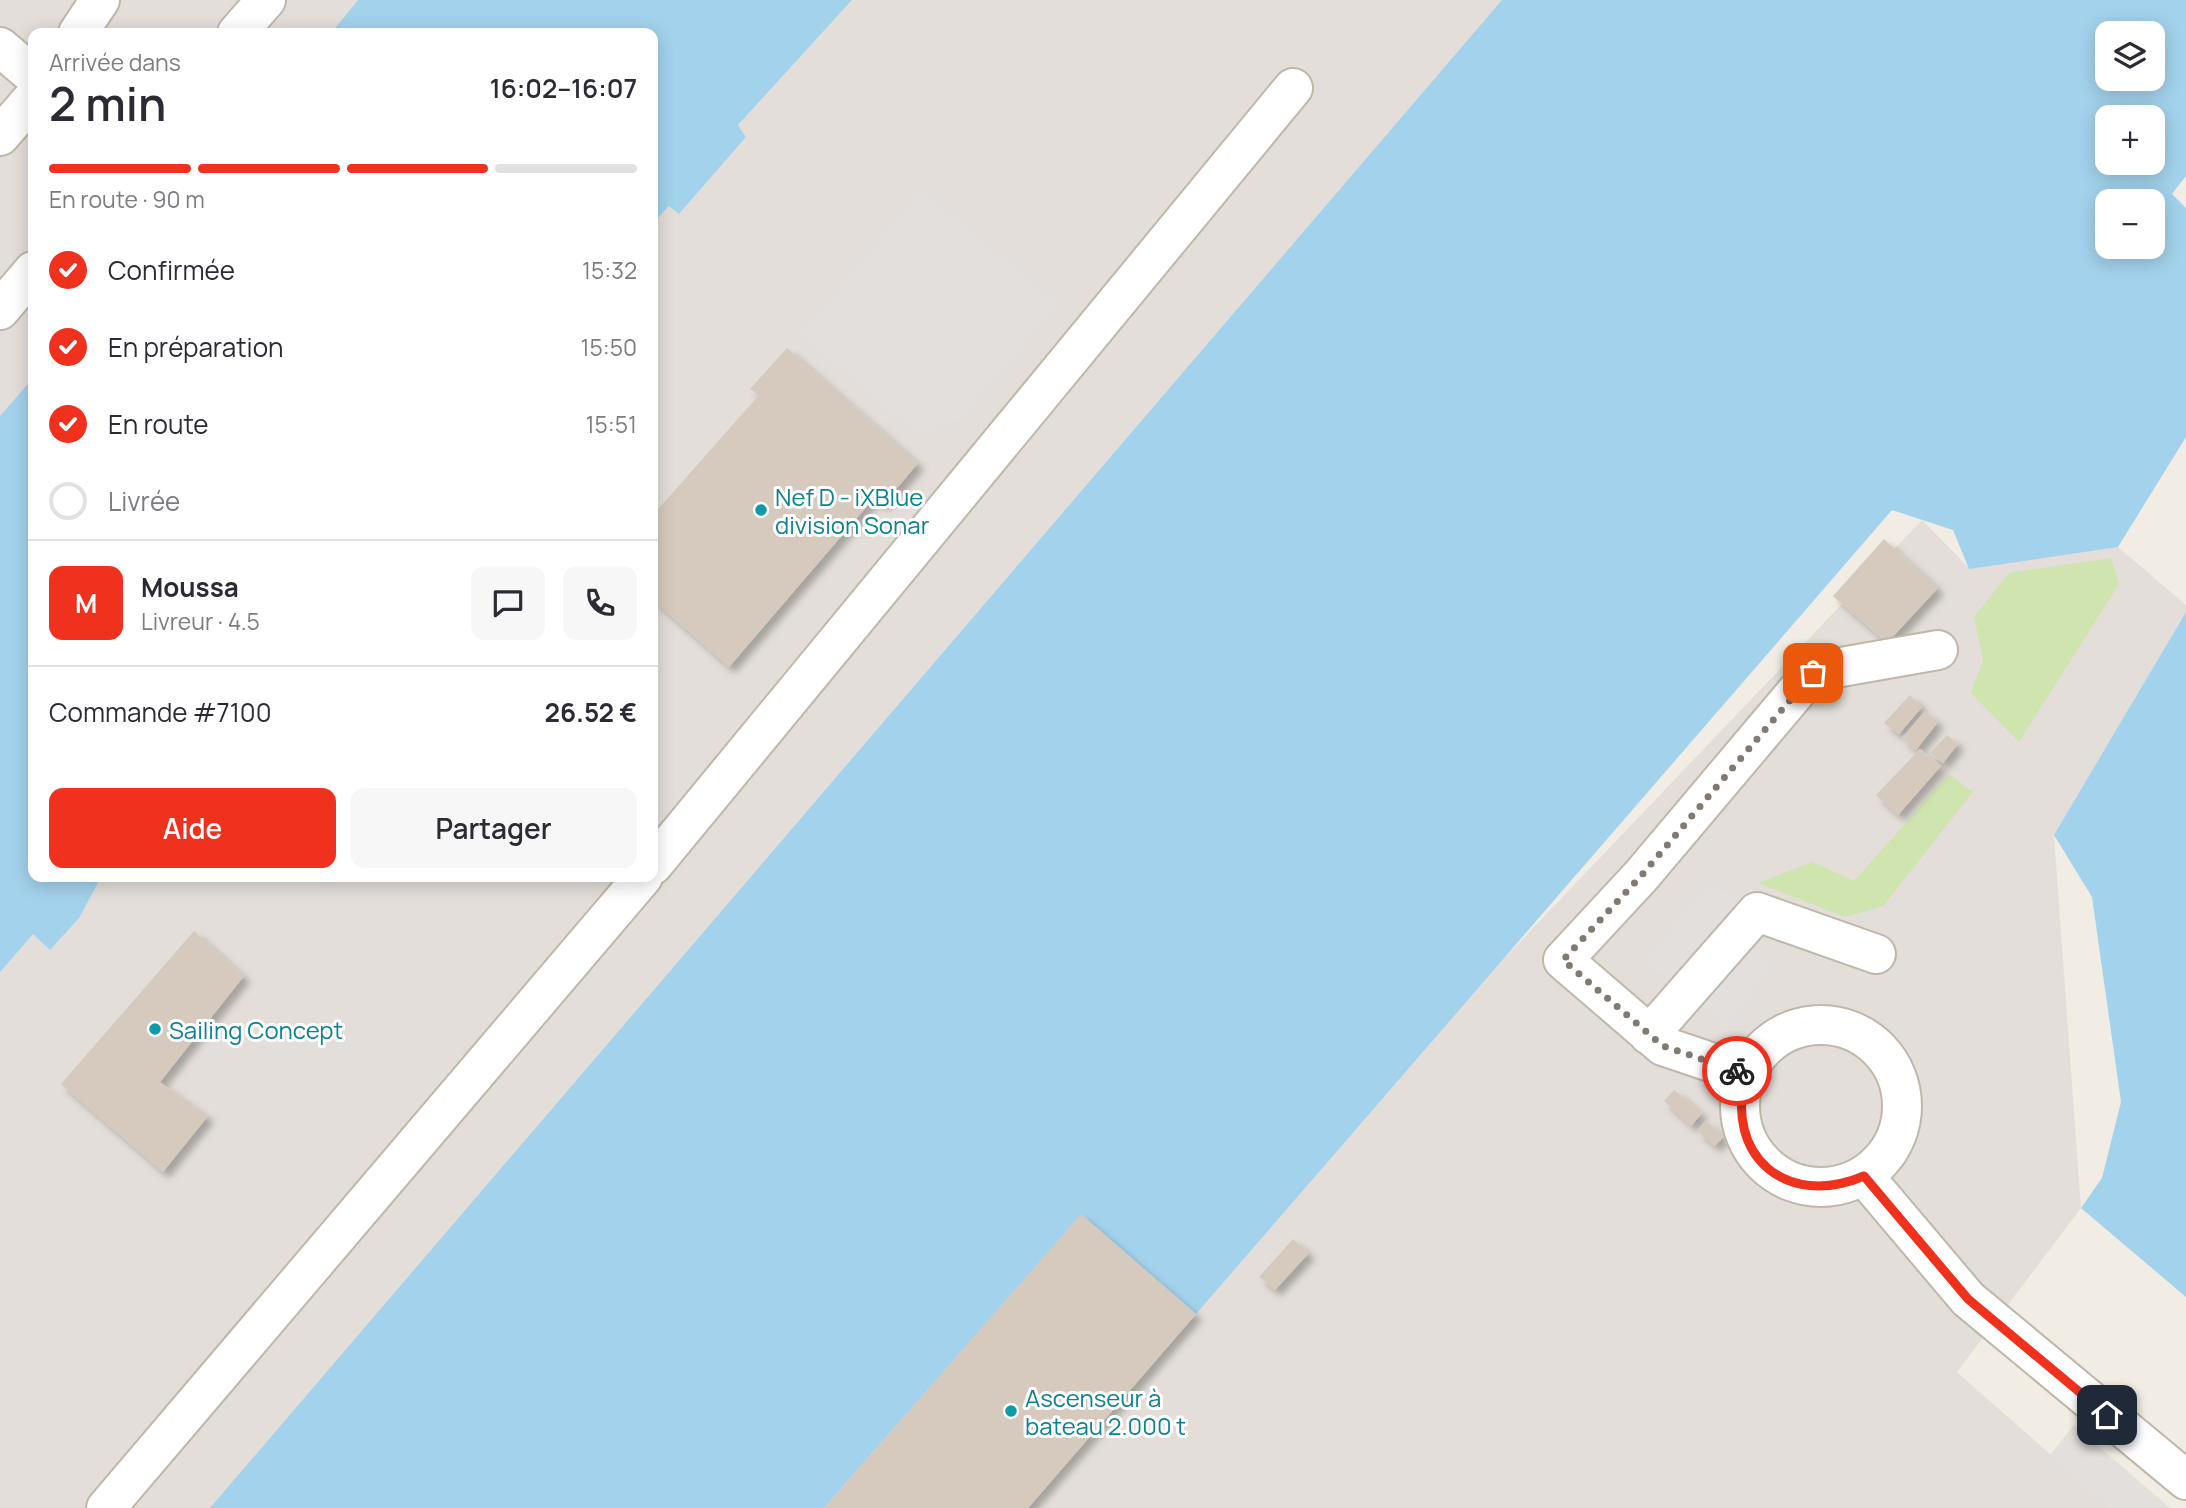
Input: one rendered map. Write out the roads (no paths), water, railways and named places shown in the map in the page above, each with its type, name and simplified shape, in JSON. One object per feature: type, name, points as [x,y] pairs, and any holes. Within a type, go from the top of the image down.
[{"type":"lane","points":[[81,28],[100,0]]},
{"type":"lane","points":[[241,28],[266,0]]},
{"type":"lane","points":[[0,47],[28,71]]},
{"type":"lane","points":[[658,859],[1293,88]]},
{"type":"lane","points":[[0,136],[28,104]]},
{"type":"lane","points":[[0,310],[28,277]]},
{"type":"lane","points":[[1746,1074],[1663,1046],[1563,960],[1641,876],[1813,673],[1938,650]]},
{"type":"lane","points":[[106,1508],[639,882]]},
{"type":"lane","points":[[1649,1035],[1758,912],[1876,954]]},
{"type":"lane","points":[[1810,1026],[1838,1026],[1863,1037],[1884,1054],[1898,1079],[1903,1106],[1899,1133],[1885,1157],[1864,1176],[1840,1186],[1815,1188],[1789,1182],[1768,1168],[1751,1149],[1741,1125],[1739,1099],[1746,1074],[1761,1051],[1783,1034],[1810,1026]]},
{"type":"lane","points":[[1864,1176],[1968,1299],[2186,1480]]},
{"type":"water","points":[[358,0],[852,0],[738,125],[746,137],[679,214],[669,206],[658,218],[658,28],[335,28]]},
{"type":"water","points":[[1502,0],[2186,0],[2186,176],[2172,194],[2186,208],[2186,437],[2118,547],[1969,569],[1953,530],[1892,510],[1196,1314],[1081,1215],[824,1508],[210,1508]]},
{"type":"water","points":[[28,384],[28,882],[98,882],[79,918],[50,950],[33,934],[0,972],[0,416]]},
{"type":"water","points":[[2186,612],[2186,1297],[2081,1208],[2102,1178],[2121,1102],[2092,897],[2054,835]]},
{"type":"place","name":"Nef D - iXBlue division Sonar","points":[[761,510]]},
{"type":"place","name":"Sailing Concept","points":[[155,1029]]},
{"type":"place","name":"Ascenseur à bateau 2.000 t","points":[[1011,1411]]}]
